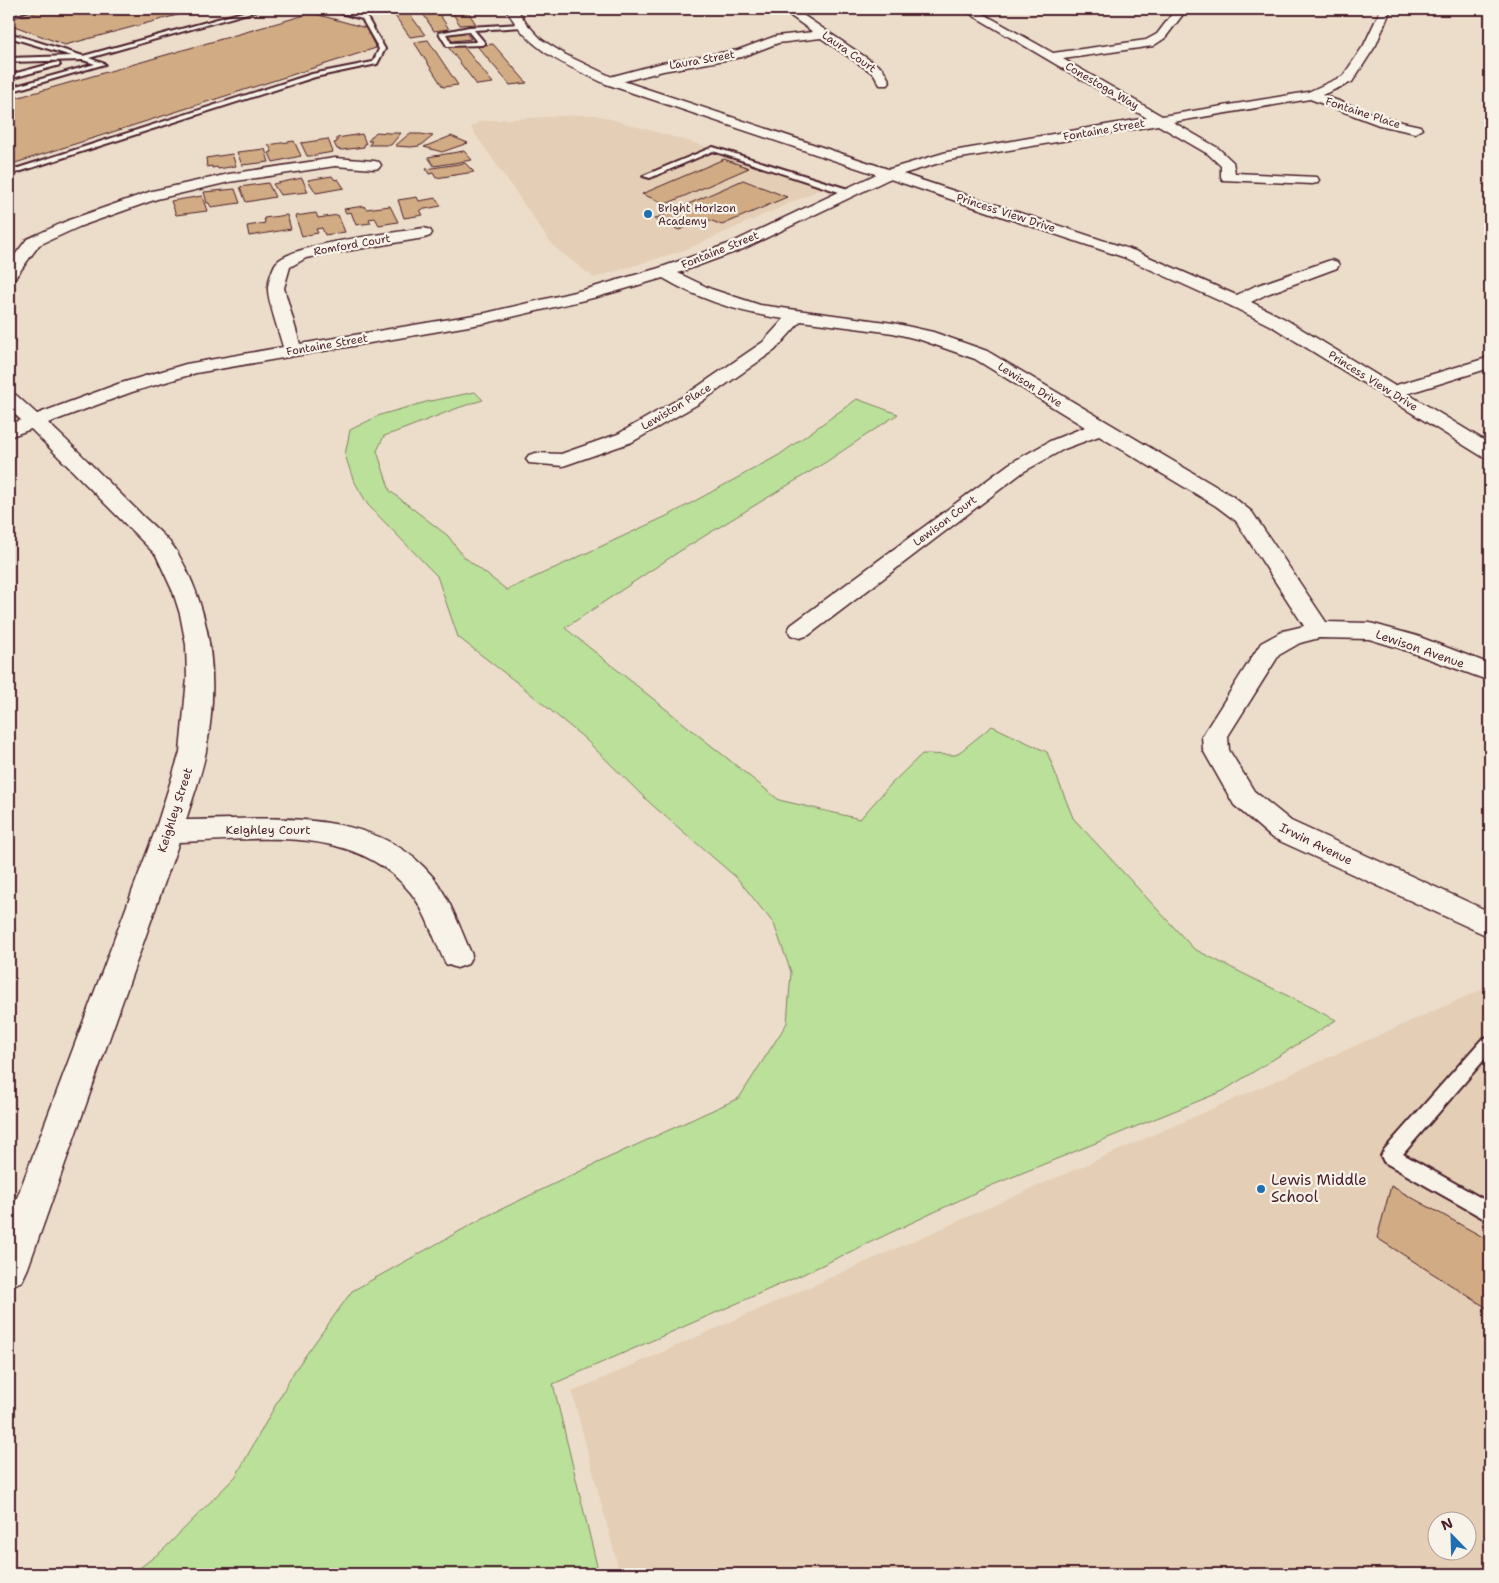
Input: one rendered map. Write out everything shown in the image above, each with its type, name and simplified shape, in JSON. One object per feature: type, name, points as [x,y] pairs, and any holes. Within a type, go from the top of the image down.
[{"type":"street","name":"Princess View Drive","points":[[511,9],[521,26],[533,38],[567,60],[610,81],[1129,254],[1237,302],[1279,323],[1490,453]]},
{"type":"street","name":"Laura Court","points":[[787,9],[879,72],[884,82]]},
{"type":"street","name":"Conestoga Way","points":[[967,9],[1214,151],[1228,165],[1228,177],[1312,180]]},
{"type":"street","points":[[1053,57],[1149,43],[1161,36],[1182,9]]},
{"type":"street","name":"Fontaine Street","points":[[9,431],[125,388],[193,368],[486,318],[591,293],[666,272],[737,246],[888,174],[947,156],[1311,95],[1348,79],[1370,45],[1386,9]]},
{"type":"street","name":"Laura Street","points":[[610,81],[662,67],[742,53],[776,40],[823,34]]},
{"type":"street","name":"Fontaine Place","points":[[1311,95],[1384,122],[1415,129]]},
{"type":"street","points":[[9,274],[33,242],[50,233],[100,213],[171,190],[228,178],[335,162],[374,165]]},
{"type":"street","name":"Romford Court","points":[[293,351],[276,288],[282,265],[300,255],[315,251],[424,233]]},
{"type":"street","points":[[1237,302],[1261,290],[1331,265]]},
{"type":"street","name":"Lewison Drive","points":[[666,272],[705,293],[758,310],[893,328],[927,336],[981,355],[1100,428],[1224,500],[1244,517],[1319,630]]},
{"type":"street","name":"Lewiston Place","points":[[536,458],[563,460],[625,438],[691,400],[769,346],[796,316]]},
{"type":"street","points":[[1390,392],[1490,362]]},
{"type":"street","name":"Keighley Street","points":[[9,399],[35,421],[166,552],[185,592],[198,645],[200,678],[193,752],[169,831],[9,1268]]},
{"type":"street","name":"Lewison Court","points":[[800,630],[1016,468],[1057,446],[1100,428]]},
{"type":"street","name":"Lewison Avenue","points":[[1319,630],[1370,631],[1408,642],[1490,673]]},
{"type":"street","name":"Irwin Avenue","points":[[1319,630],[1292,637],[1270,649],[1215,736],[1216,750],[1225,766],[1244,798],[1281,829],[1490,925]]},
{"type":"street","name":"Keighley Court","points":[[169,831],[304,829],[326,832],[366,843],[399,863],[420,884],[433,902],[457,955]]},
{"type":"lane","points":[[9,14],[30,9]]},
{"type":"lane","points":[[9,77],[259,9]]},
{"type":"lane","points":[[330,9],[365,18]]},
{"type":"lane","points":[[9,173],[314,75],[375,63],[382,49],[359,9]]},
{"type":"lane","points":[[469,30],[482,43],[450,45],[442,33],[469,30],[521,26]]},
{"type":"lane","points":[[9,34],[102,64],[9,90]]},
{"type":"lane","points":[[9,60],[83,58]]},
{"type":"lane","points":[[647,176],[713,150],[848,192]]},
{"type":"lane","points":[[1490,1045],[1488,1044],[1390,1156],[1490,1213]]},
{"type":"shaded area","name":"Bright Horizon Academy","points":[[596,115],[835,183],[685,250],[594,278],[553,246],[471,128],[480,121]]},
{"type":"shaded area","name":"Lewis Middle School","points":[[1490,986],[1490,1574],[620,1574],[572,1392]]},
{"type":"green space","points":[[475,392],[483,400],[384,436],[377,451],[390,491],[448,536],[463,556],[507,590],[671,514],[779,455],[857,399],[898,414],[826,462],[680,551],[565,628],[779,800],[860,819],[890,785],[922,754],[956,755],[992,726],[1047,752],[1073,818],[1194,949],[1336,1020],[1223,1091],[983,1189],[797,1277],[553,1384],[599,1574],[132,1574],[163,1550],[236,1476],[295,1370],[352,1291],[485,1217],[739,1098],[787,1023],[791,972],[774,924],[737,878],[651,804],[584,738],[458,637],[437,576],[368,505],[353,479],[345,455],[350,430],[380,415],[426,402]]},
{"type":"building","points":[[50,9],[200,9],[65,45],[9,24],[9,19]]},
{"type":"building","points":[[390,9],[406,9],[425,35],[410,37]]},
{"type":"building","points":[[420,9],[436,9],[449,29],[434,31]]},
{"type":"building","points":[[450,9],[466,9],[476,24],[460,25]]},
{"type":"building","points":[[312,13],[366,28],[376,48],[9,165],[9,100]]},
{"type":"building","points":[[465,32],[471,39],[453,41],[447,34]]},
{"type":"building","points":[[428,40],[458,85],[443,87],[414,42]]},
{"type":"building","points":[[493,44],[527,83],[510,85],[477,46]]},
{"type":"building","points":[[463,46],[493,83],[477,85],[448,47]]},
{"type":"building","points":[[376,132],[401,133],[391,145],[369,145],[372,141],[368,141]]},
{"type":"building","points":[[362,134],[366,144],[364,147],[342,150],[337,149],[334,143],[337,142],[337,138]]},
{"type":"building","points":[[409,134],[433,136],[419,146],[395,146]]},
{"type":"building","points":[[451,136],[468,143],[442,152],[424,147]]},
{"type":"building","points":[[328,139],[333,152],[310,156],[307,156],[301,143]]},
{"type":"building","points":[[294,141],[301,156],[273,162],[269,153],[272,152],[268,145]]},
{"type":"building","points":[[265,149],[269,162],[242,165],[237,152]]},
{"type":"building","points":[[464,151],[472,160],[434,166],[428,157]]},
{"type":"building","points":[[232,154],[236,166],[218,169],[217,167],[212,168],[212,166],[207,167],[206,158]]},
{"type":"building","points":[[724,159],[749,168],[666,204],[642,194]]},
{"type":"building","points":[[465,163],[474,172],[436,178],[433,173],[429,174],[426,169]]},
{"type":"building","points":[[332,176],[335,180],[338,179],[344,188],[316,193],[308,180]]},
{"type":"building","points":[[302,178],[308,192],[280,195],[273,184]]},
{"type":"building","points":[[743,180],[787,197],[722,225],[707,219],[679,230],[654,219]]},
{"type":"building","points":[[268,183],[275,197],[246,202],[240,187]]},
{"type":"building","points":[[235,189],[240,203],[211,207],[207,203],[204,192]]},
{"type":"building","points":[[202,196],[207,211],[176,215],[171,201]]},
{"type":"building","points":[[417,197],[419,201],[436,198],[441,206],[420,210],[423,215],[404,218],[398,200]]},
{"type":"building","points":[[364,206],[366,209],[390,206],[398,222],[379,225],[375,218],[369,219],[371,223],[356,225],[351,212],[346,213],[344,209]]},
{"type":"building","points":[[316,213],[318,218],[338,215],[345,232],[325,235],[322,228],[316,229],[318,233],[302,236],[295,216]]},
{"type":"building","points":[[287,215],[291,229],[249,236],[247,226],[265,223],[264,218]]},
{"type":"building","points":[[1391,1186],[1490,1241],[1490,1310],[1377,1238]]},
{"type":"place","name":"Bright Horizon Academy","points":[[648,214]]},
{"type":"place","name":"Lewis Middle School","points":[[1261,1189]]}]
